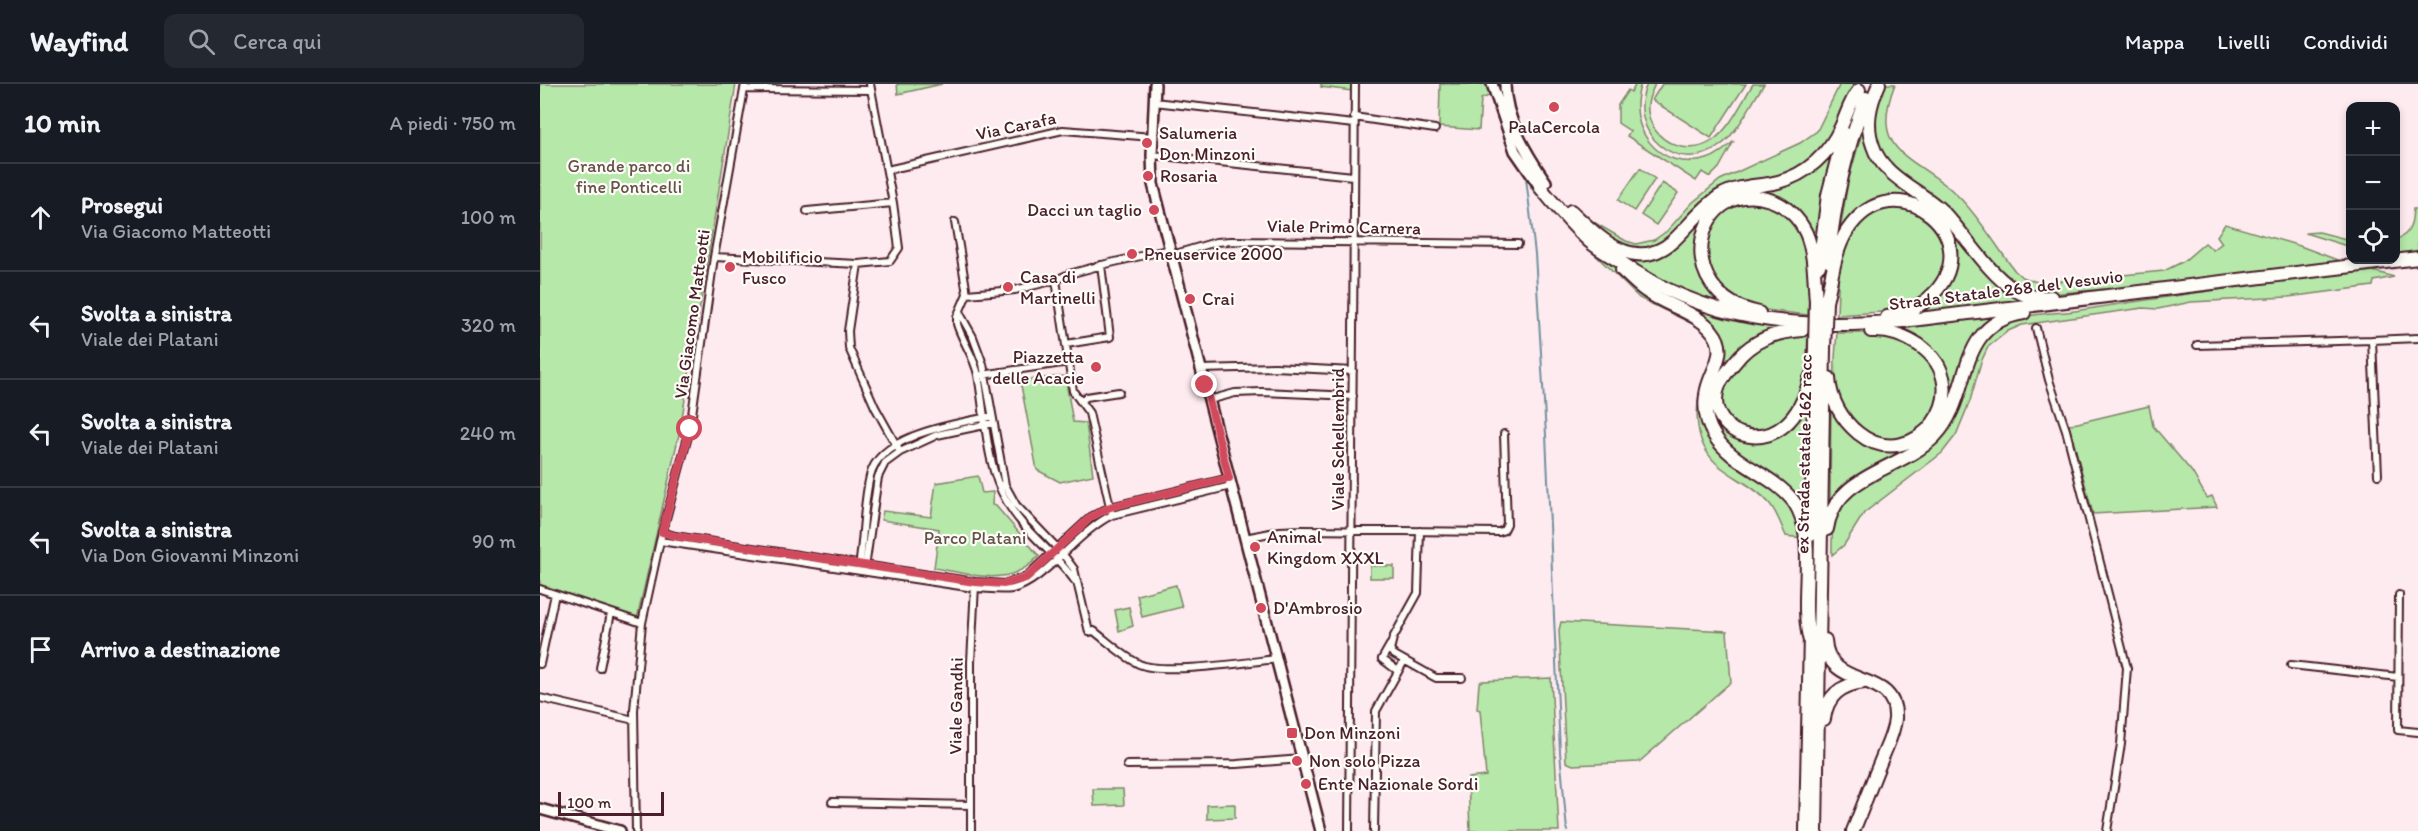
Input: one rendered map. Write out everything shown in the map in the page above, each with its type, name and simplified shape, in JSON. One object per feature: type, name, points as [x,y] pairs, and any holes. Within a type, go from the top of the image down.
[{"type":"highway","name":"ex Strada statale 162 racc","points":[[1821,302],[1840,180],[1854,131],[1873,84]]},
{"type":"highway","points":[[1879,84],[1869,108],[1869,123],[1873,147],[1879,158],[1895,175],[1942,212],[1999,278],[2013,289],[2031,297],[2121,295]]},
{"type":"highway","name":"ex Strada statale 162 racc","points":[[1806,831],[1810,641],[1805,624],[1808,529],[1828,195],[1841,143],[1861,87]]},
{"type":"highway","points":[[1571,212],[1614,248],[1631,253],[1656,251],[1673,240],[1721,196],[1736,189],[1776,183],[1792,178],[1818,160],[1835,139],[1852,100],[1861,87]]},
{"type":"highway","name":"Strada Statale 268 del Vesuvio","points":[[1543,184],[1611,256]]},
{"type":"highway","name":"Strada Statale 268 del Vesuvio","points":[[1543,184],[1589,241],[1646,279],[1703,306],[1743,317],[1807,324],[1850,325],[1915,320],[2418,258]]},
{"type":"highway","points":[[1807,324],[1785,316],[1741,307],[1723,297],[1708,279],[1701,260],[1700,246],[1708,224],[1719,209],[1743,197],[1762,198],[1785,206],[1806,232],[1821,302]]},
{"type":"highway","points":[[1819,348],[1808,388],[1799,409],[1779,431],[1767,436],[1745,436],[1733,431],[1724,422],[1717,398],[1719,386],[1742,352],[1770,335],[1784,331],[1812,330],[1857,318],[1892,316],[1923,303],[1942,283],[1950,262],[1950,245],[1945,232],[1937,220],[1915,205],[1894,201],[1883,203],[1866,211],[1847,232],[1838,250],[1821,302]]},
{"type":"highway","points":[[1589,241],[1646,291],[1712,330],[1719,344],[1720,355],[1706,395],[1706,411],[1715,436],[1725,448],[1779,485],[1799,510],[1808,529]]},
{"type":"highway","points":[[1853,831],[1895,720],[1893,703],[1882,688],[1845,674],[1830,660],[1826,644],[1824,577],[1821,568],[1829,517],[1836,503],[1855,483],[1918,449],[1941,429],[1954,402],[1973,348],[1982,333],[1994,323],[2019,314],[2068,306],[2098,298]]},
{"type":"highway","points":[[1819,348],[1835,403],[1850,426],[1861,436],[1890,446],[1919,437],[1931,428],[1943,406],[1945,391],[1942,374],[1935,360],[1910,339],[1884,330],[1870,330],[1850,325]]},
{"type":"highway","name":"ex Strada statale 162 racc","points":[[1817,831],[1821,568],[1819,348]]},
{"type":"highway","points":[[1817,831],[1824,715],[1827,705],[1841,688],[1849,684],[1868,682]]},
{"type":"street","points":[[1155,84],[1153,184],[1321,831]]},
{"type":"street","name":"Viale Schellembrid","points":[[1349,831],[1355,84]]},
{"type":"street","points":[[1492,84],[1515,151],[1543,184]]},
{"type":"street","points":[[1505,84],[1507,102],[1518,134],[1543,184]]},
{"type":"street","points":[[714,257],[858,264],[884,263],[895,257],[899,244],[870,87],[744,87]]},
{"type":"street","name":"Via Giacomo Matteotti","points":[[636,831],[634,720],[642,623],[662,532],[690,429],[714,257],[744,87]]},
{"type":"street","points":[[1154,102],[1435,129]]},
{"type":"street","name":"Via Carafa","points":[[886,170],[1063,130],[1153,137]]},
{"type":"street","points":[[1152,156],[1353,176]]},
{"type":"street","points":[[807,211],[893,203]]},
{"type":"street","points":[[955,222],[967,294],[957,317],[958,329],[981,375],[994,472],[1000,490],[1013,512],[1078,586]]},
{"type":"street","name":"Viale Primo Carnera","points":[[967,294],[1002,292],[1056,280],[1069,273],[1101,265],[1216,242],[1518,244]]},
{"type":"street","points":[[858,264],[848,331],[849,348],[875,407],[900,452]]},
{"type":"street","points":[[1066,344],[1110,336],[1101,265]]},
{"type":"street","points":[[1056,280],[1073,391],[1089,413],[1111,511]]},
{"type":"street","points":[[2036,328],[2049,380],[2069,441],[2127,668],[2121,744],[2107,831]]},
{"type":"street","points":[[2197,345],[2418,338]]},
{"type":"street","points":[[2372,340],[2378,475]]},
{"type":"street","points":[[981,375],[1069,362]]},
{"type":"street","points":[[1201,369],[1275,366],[1353,371]]},
{"type":"street","points":[[1081,402],[1086,397],[1119,392]]},
{"type":"street","points":[[1209,400],[1235,393],[1262,392],[1353,396]]},
{"type":"street","points":[[862,567],[870,475],[879,458],[896,445],[934,428],[988,420]]},
{"type":"street","points":[[862,567],[878,477],[885,463],[900,452],[937,435],[988,420]]},
{"type":"street","points":[[988,420],[1008,491],[1016,505],[1074,569],[1089,632],[1094,631],[1139,664],[1149,666],[1190,667],[1277,659]]},
{"type":"street","points":[[1245,538],[1290,530],[1499,532],[1504,530],[1507,524],[1504,434]]},
{"type":"street","points":[[662,532],[686,538],[975,585],[1014,582],[1026,578],[1059,550],[1091,517],[1230,482]]},
{"type":"street","points":[[1398,671],[1382,659],[1418,593],[1420,531]]},
{"type":"street","points":[[660,541],[862,567]]},
{"type":"street","name":"Viale Gandhi","points":[[971,831],[971,662],[975,585]]},
{"type":"street","points":[[540,589],[642,623]]},
{"type":"street","points":[[540,664],[555,594]]},
{"type":"street","points":[[2399,595],[2398,730],[2418,732]]},
{"type":"street","points":[[600,668],[611,613]]},
{"type":"street","points":[[1390,644],[1393,654],[1436,678],[1462,678]]},
{"type":"street","points":[[1374,831],[1376,711],[1404,661]]},
{"type":"street","points":[[2291,665],[2398,678]]},
{"type":"street","points":[[540,698],[634,720]]},
{"type":"street","points":[[1127,765],[1237,764],[1302,759]]},
{"type":"street","points":[[832,802],[971,805]]},
{"type":"street","points":[[540,809],[620,831]]},
{"type":"green space","name":"Grande parco di fine Ponticelli","points":[[540,84],[736,84],[680,430],[637,619],[540,585]]},
{"type":"green space","points":[[897,84],[942,84],[898,94]]},
{"type":"green space","points":[[1321,84],[1352,84],[1352,91],[1321,87]]},
{"type":"green space","points":[[1440,84],[1488,84],[1491,95],[1481,99],[1479,130],[1439,127]]},
{"type":"green space","points":[[1636,84],[1641,84],[1637,100],[1642,130],[1650,143],[1661,153],[1674,159],[1690,162],[1718,154],[1734,141],[1719,168],[1710,177],[1702,172],[1696,181],[1627,136],[1630,131],[1618,123],[1618,105],[1628,90],[1631,92]]},
{"type":"green space","points":[[1647,84],[1655,84],[1648,111],[1656,131],[1672,144],[1692,148],[1702,146],[1718,136],[1735,115],[1753,84],[1764,84],[1739,125],[1721,145],[1705,154],[1689,156],[1673,153],[1660,145],[1650,134],[1643,119],[1642,102]]},
{"type":"green space","points":[[1662,84],[1746,84],[1711,138],[1652,100]]},
{"type":"green space","points":[[1840,84],[1855,84],[1834,134],[1806,164],[1785,175],[1763,180],[1664,242],[1651,247],[1629,247],[1612,240],[1585,217],[1626,241],[1636,244],[1654,240],[1667,231],[1692,203],[1720,180],[1800,143],[1817,131]]},
{"type":"green space","points":[[1884,84],[1895,84],[1888,108],[1887,127],[1892,141],[1901,152],[1944,183],[1967,205],[2015,271],[2022,277],[2040,283],[2164,271],[2184,261],[2205,243],[2213,250],[2222,243],[2217,236],[2225,224],[2300,246],[2340,261],[2157,284],[2041,295],[2016,285],[1946,207],[1892,166],[1882,155],[1874,126],[1875,107]]},
{"type":"green space","points":[[1864,125],[1867,140],[2024,300],[1912,314],[1922,310],[1943,291],[1952,275],[1955,255],[1913,201],[1895,196],[1878,199],[1864,207],[1839,237],[1848,182]]},
{"type":"green space","points":[[1834,149],[1816,244],[1811,229],[1802,216],[1737,196],[1697,244],[1698,264],[1705,282],[1717,297],[1733,308],[1676,286],[1649,273],[1623,256],[1647,258],[1721,199],[1768,189]]},
{"type":"green space","points":[[1640,168],[1655,179],[1634,211],[1618,200]]},
{"type":"green space","points":[[1530,182],[1589,247],[1617,270],[1703,325],[1713,341],[1701,328],[1639,298],[1564,224],[1531,188]]},
{"type":"green space","points":[[1662,183],[1678,193],[1656,225],[1641,215]]},
{"type":"green space","points":[[1748,202],[1771,204],[1796,224],[1803,237],[1809,268],[1808,315],[1757,309],[1745,305],[1716,285],[1704,251],[1712,224],[1728,209]]},
{"type":"green space","points":[[1905,207],[1931,220],[1945,245],[1945,267],[1931,292],[1896,311],[1837,315],[1839,262],[1854,228],[1876,209]]},
{"type":"green space","points":[[2413,209],[2418,209],[2418,253],[2400,253],[2400,237],[2405,235],[2411,224]]},
{"type":"green space","points":[[2319,232],[2346,239],[2346,246],[2305,233]]},
{"type":"green space","points":[[2373,271],[2394,277],[2374,281],[2373,286],[2288,297],[2191,302],[2158,309],[2143,308],[2022,325],[2008,331],[1988,347],[1956,435],[1942,453],[1864,513],[1844,545],[1832,555],[1834,525],[1845,502],[1867,482],[1923,453],[1935,445],[1946,433],[1960,404],[1975,357],[1983,342],[2003,324],[2036,315]]},
{"type":"green space","points":[[1671,299],[1725,317],[1780,327],[1745,346],[1716,404],[1747,441],[1758,442],[1769,440],[1786,431],[1810,398],[1807,512],[1791,490],[1740,454],[1720,433],[1714,420],[1711,396],[1725,350]]},
{"type":"green space","points":[[1998,316],[1991,322],[1940,428],[1830,505],[1831,398],[1835,412],[1891,449],[1947,410],[1948,401],[1948,381],[1938,355],[1924,342],[1900,329]]},
{"type":"green space","points":[[1808,333],[1802,388],[1797,400],[1781,422],[1768,432],[1750,431],[1731,422],[1723,406],[1725,389],[1748,354],[1771,341]]},
{"type":"green space","points":[[1837,333],[1875,333],[1904,340],[1930,360],[1942,387],[1936,410],[1929,423],[1908,436],[1897,439],[1876,437],[1857,426],[1843,406],[1837,389],[1835,351]]},
{"type":"green space","points":[[1709,369],[1706,428],[1779,490],[1794,507],[1803,538],[1786,536],[1769,503],[1751,487],[1723,469],[1709,454],[1699,431],[1697,418],[1700,392]]},
{"type":"green space","points":[[1065,376],[1073,422],[1086,423],[1093,475],[1060,482],[1037,470],[1020,380]]},
{"type":"green space","points":[[2149,406],[2153,426],[2192,472],[2207,498],[2212,496],[2217,507],[2093,514],[2069,425]]},
{"type":"green space","name":"Parco Platani","points":[[978,476],[982,493],[993,492],[992,505],[996,506],[1039,556],[1015,573],[990,577],[934,568],[939,529],[881,520],[883,511],[931,517],[936,483]]},
{"type":"green space","points":[[1370,566],[1394,566],[1394,578],[1370,578]]},
{"type":"green space","points":[[1176,585],[1182,607],[1142,617],[1137,595]]},
{"type":"green space","points":[[1129,607],[1133,626],[1119,631],[1115,610]]},
{"type":"green space","points":[[1561,622],[1727,631],[1731,682],[1639,762],[1573,765],[1566,762],[1559,630]]},
{"type":"green space","points":[[1551,678],[1559,831],[1470,831],[1468,778],[1486,776],[1480,710],[1477,709],[1479,683]]},
{"type":"green space","points":[[1093,789],[1123,789],[1124,805],[1094,806]]},
{"type":"green space","points":[[1235,804],[1235,818],[1207,819],[1207,805]]},
{"type":"waterway","points":[[1526,178],[1535,254],[1546,435],[1560,752],[1567,831]]},
{"type":"place","name":"PalaCercola","points":[[1554,107]]},
{"type":"place","name":"Salumeria Don Minzoni","points":[[1147,143]]},
{"type":"place","name":"Rosaria","points":[[1148,176]]},
{"type":"place","name":"Dacci un taglio","points":[[1154,210]]},
{"type":"place","name":"Pneuservice 2000","points":[[1132,254]]},
{"type":"place","name":"Mobilificio Fusco","points":[[730,267]]},
{"type":"place","name":"Casa di Martinelli","points":[[1008,287]]},
{"type":"place","name":"Crai","points":[[1190,299]]},
{"type":"place","name":"Piazzetta delle Acacie","points":[[1096,367]]},
{"type":"place","name":"Animal Kingdom XXXL","points":[[1255,547]]},
{"type":"place","name":"D'Ambrosio","points":[[1261,608]]},
{"type":"place","name":"Don Minzoni","points":[[1292,733]]},
{"type":"place","name":"Non solo Pizza","points":[[1297,761]]},
{"type":"place","name":"Ente Nazionale Sordi","points":[[1306,784]]},
{"type":"route","points":[[690,429],[662,532],[675,536],[975,582],[1004,584],[1026,578],[1050,553],[1098,512],[1110,507],[1229,478],[1205,385]]}]
